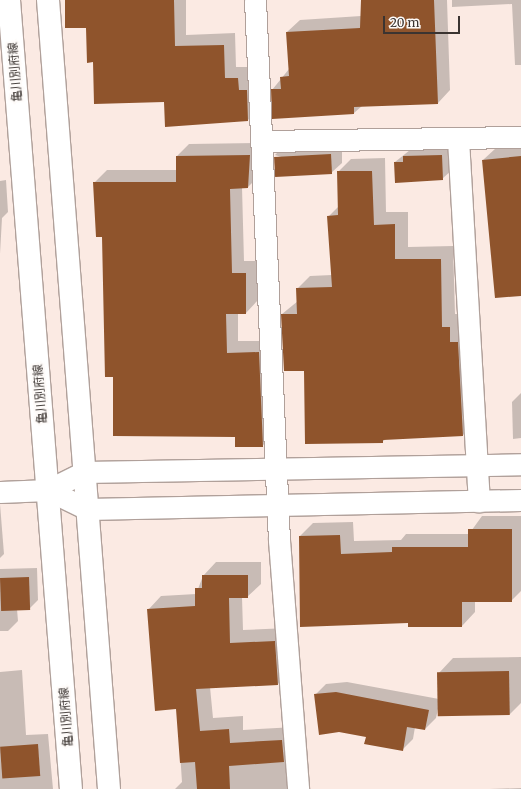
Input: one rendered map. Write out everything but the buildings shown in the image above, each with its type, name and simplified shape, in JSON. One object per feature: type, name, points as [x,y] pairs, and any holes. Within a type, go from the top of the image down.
[{"type":"main road","name":"亀川別府線","points":[[9,0],[71,789]]},
{"type":"main road","points":[[48,0],[109,789]]},
{"type":"street","points":[[255,0],[263,141],[277,505],[298,789]]},
{"type":"street","points":[[263,141],[521,137]]},
{"type":"street","points":[[458,139],[479,501]]},
{"type":"street","points":[[0,492],[48,490],[84,472],[521,464]]},
{"type":"street","points":[[48,490],[87,509],[521,500]]}]
